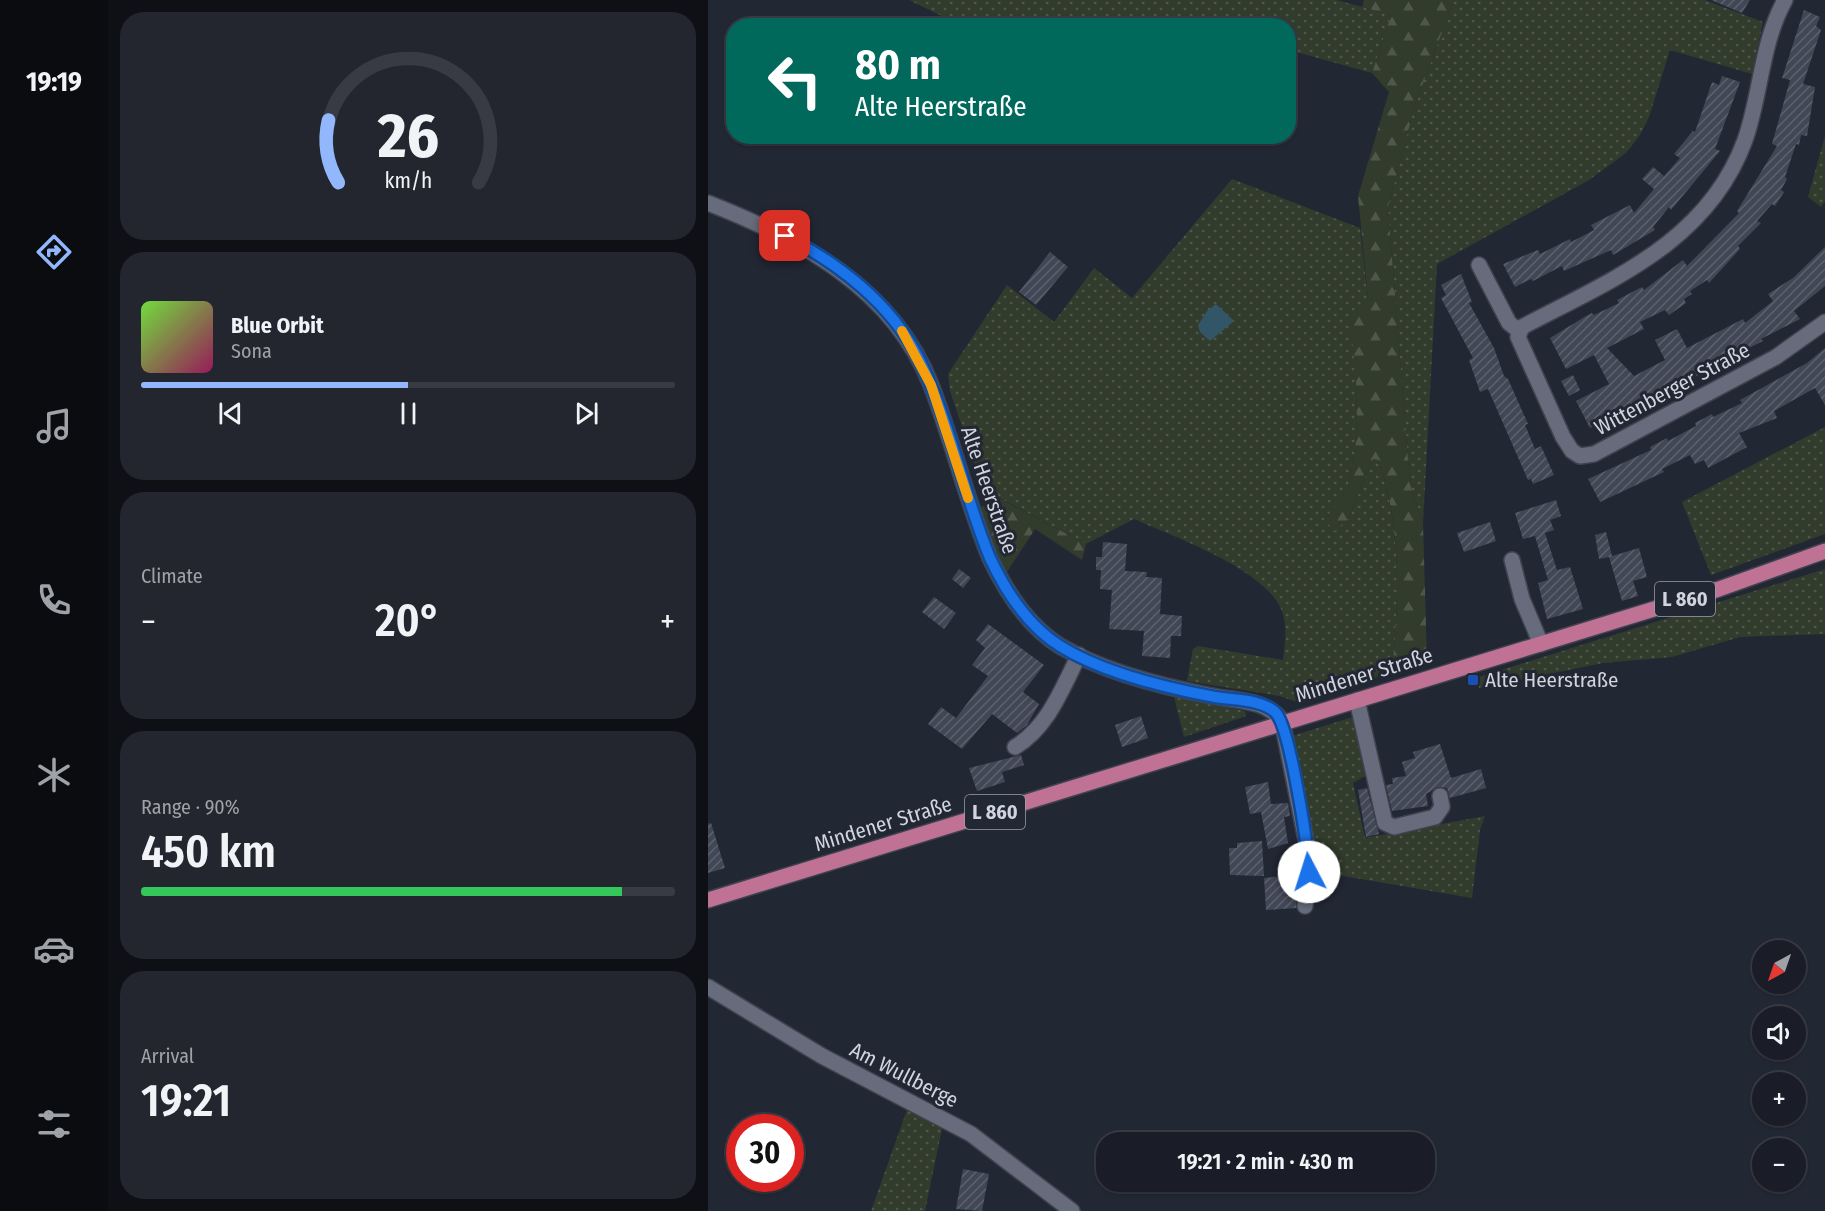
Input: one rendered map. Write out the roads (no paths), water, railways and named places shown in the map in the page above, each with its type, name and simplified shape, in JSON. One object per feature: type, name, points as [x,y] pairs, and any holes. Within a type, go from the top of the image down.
[{"type":"main road","name":"Mindener Straße","points":[[708,900],[1282,721],[1719,589],[1825,551]]},
{"type":"street","points":[[1479,265],[1509,323],[1519,331],[1649,259],[1670,244],[1706,207],[1734,165],[1744,142],[1771,32],[1785,0]]},
{"type":"street","name":"Alte Heerstraße","points":[[708,203],[754,221],[800,244],[835,267],[882,307],[907,339],[931,385],[980,534],[1002,585],[1037,627],[1060,646],[1123,672],[1178,688],[1260,705],[1274,711],[1282,721]]},
{"type":"street","name":"Wittenberger Straße","points":[[1519,331],[1518,337],[1563,437],[1572,451],[1580,456],[1594,454],[1776,357],[1825,322]]},
{"type":"street","points":[[1512,560],[1522,598],[1541,644]]},
{"type":"street","points":[[1015,747],[1027,740],[1044,720],[1079,655]]},
{"type":"street","points":[[1357,700],[1385,824],[1394,826],[1435,818],[1442,807],[1440,796]]},
{"type":"street","points":[[1282,721],[1308,850],[1309,872],[1305,906]]},
{"type":"street","name":"Am Wullberge","points":[[708,987],[822,1056],[971,1134],[1072,1211]]},
{"type":"water","points":[[1216,304],[1234,321],[1210,341],[1200,332],[1198,325],[1207,311]]},
{"type":"place","name":"Alte Heerstraße","points":[[1473,680]]}]
